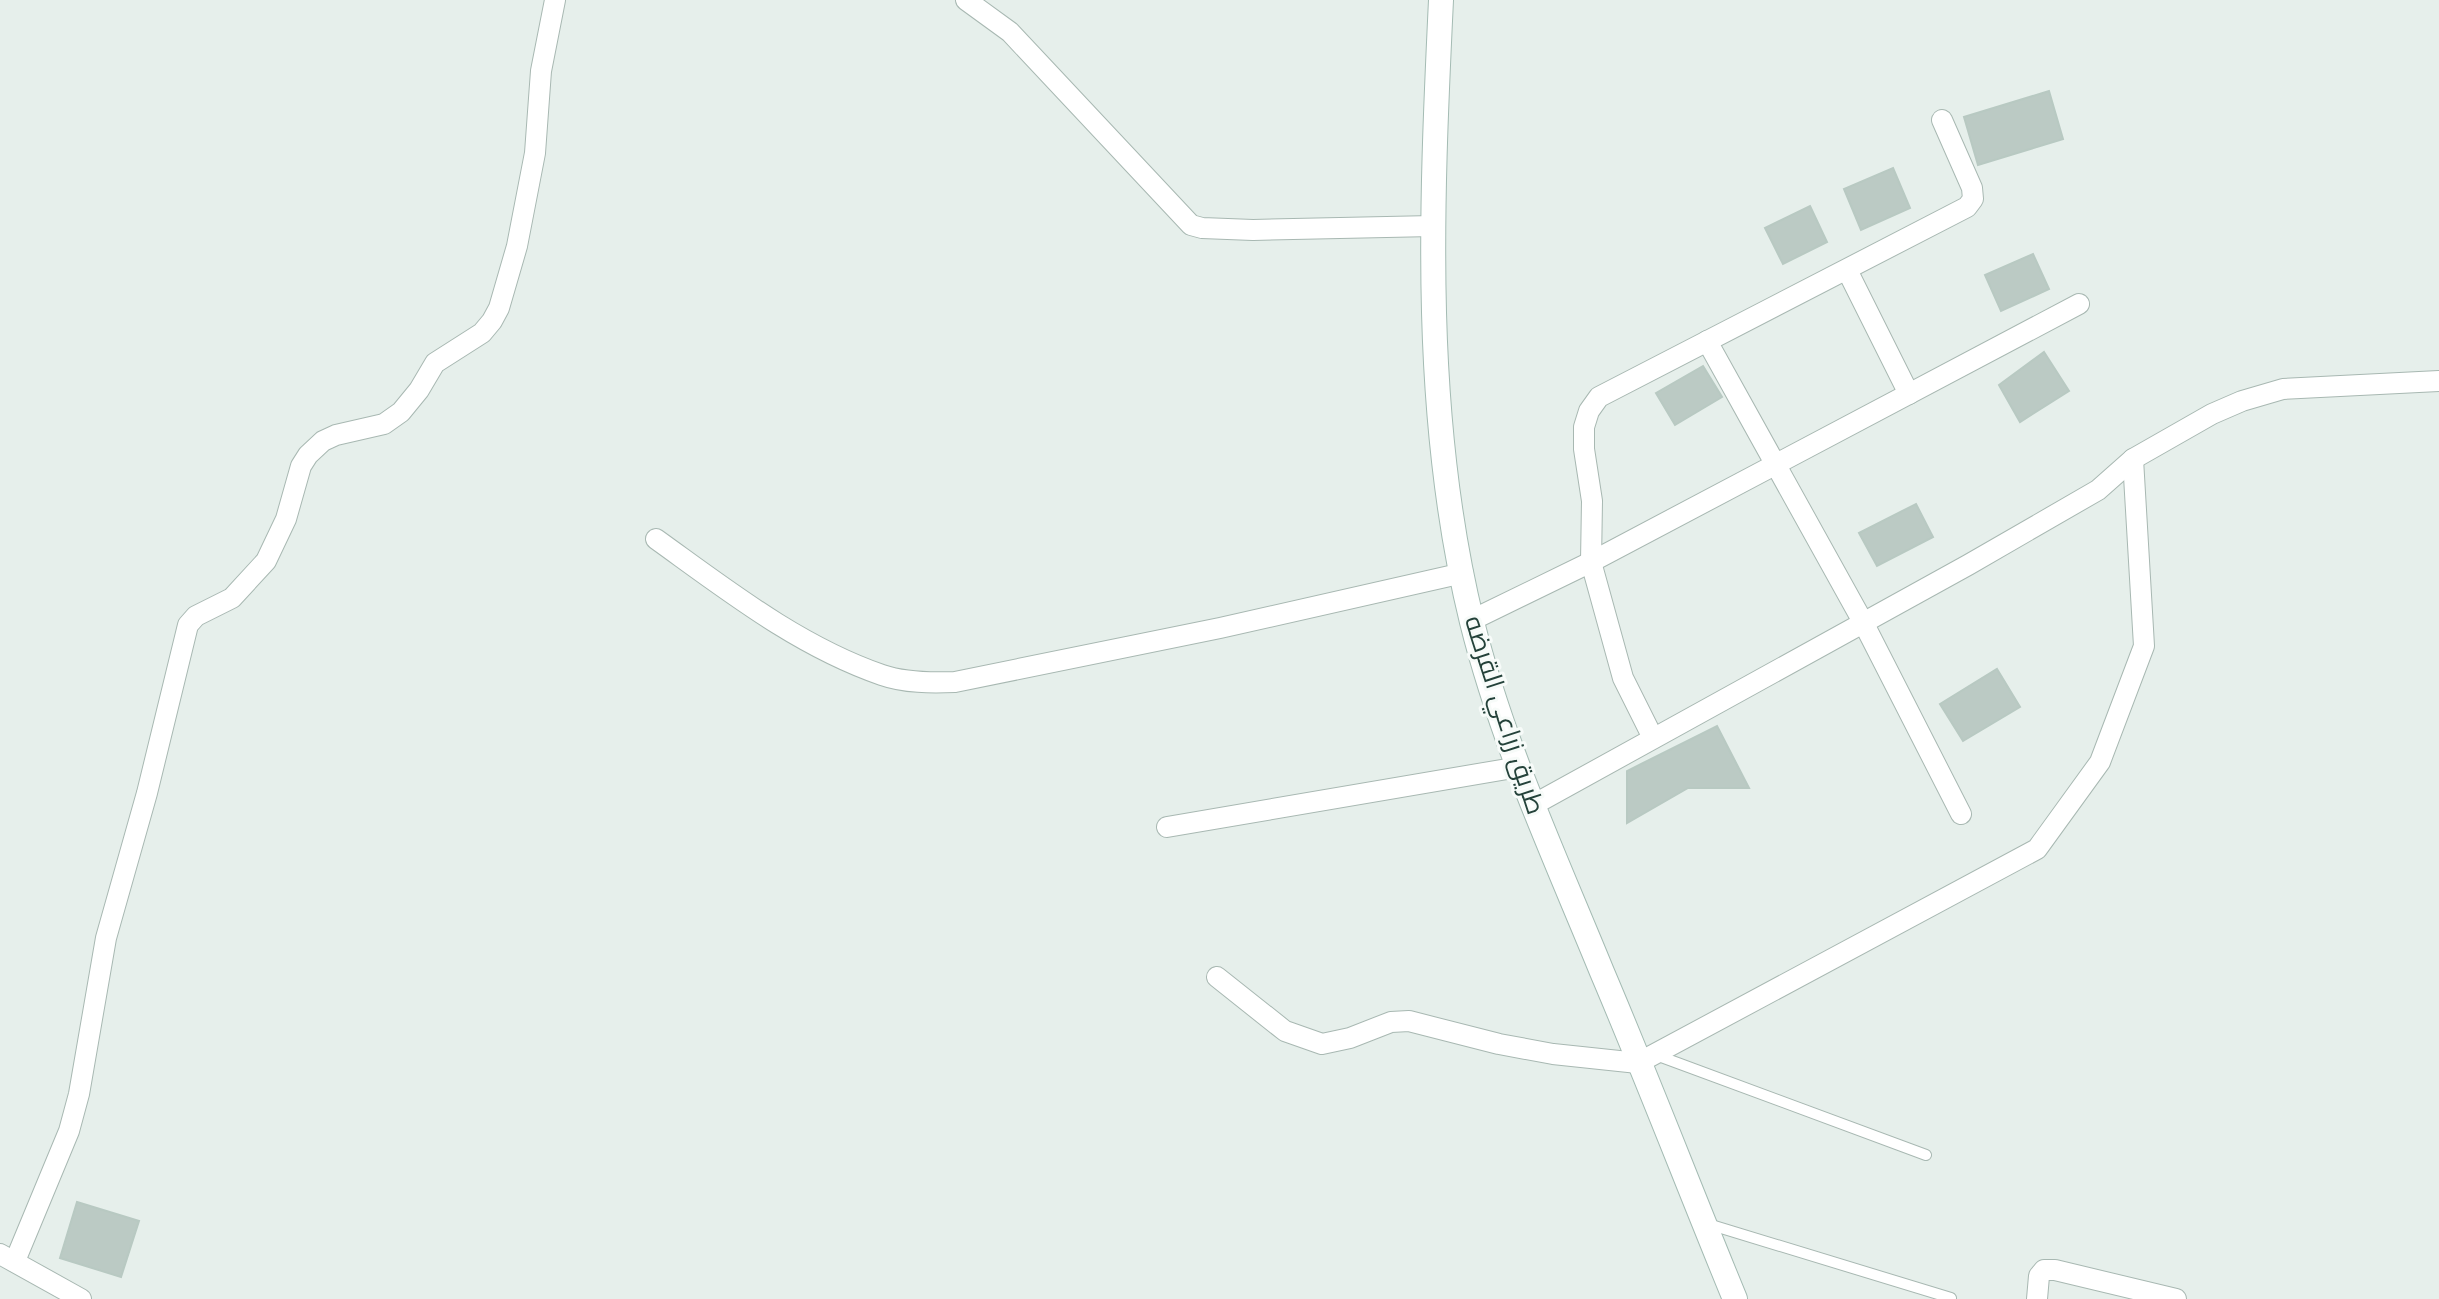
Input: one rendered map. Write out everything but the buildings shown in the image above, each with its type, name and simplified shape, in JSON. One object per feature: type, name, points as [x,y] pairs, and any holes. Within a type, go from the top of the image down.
[{"type":"main road","name":"طريق زراعي القرضه","points":[[1441,0],[1433,226],[1435,373],[1445,469],[1472,620],[1488,681],[1533,805],[1647,1059],[1703,1223],[1735,1299]]},
{"type":"street","points":[[81,1299],[8,1258],[69,1131],[106,938],[147,793],[188,625],[196,616],[232,598],[266,561],[286,519],[301,466],[308,455],[323,441],[384,424],[401,412],[435,363],[482,333],[492,321],[499,308],[517,246],[526,201],[537,132],[541,71],[555,0]]},
{"type":"street","points":[[966,0],[1010,32],[1191,225],[1253,230],[1433,226]]},
{"type":"street","points":[[1653,738],[1623,678],[1591,562],[1592,501],[1584,449],[1584,427],[1589,411],[1599,397],[1967,207],[1973,199],[1972,188],[1942,120]]},
{"type":"street","points":[[1847,270],[1909,394]]},
{"type":"street","points":[[1472,620],[1591,562],[2079,304]]},
{"type":"street","points":[[1707,341],[1863,622],[1961,814]]},
{"type":"street","points":[[1533,805],[2098,490],[2133,459],[2212,414],[2283,389],[2439,381]]},
{"type":"street","points":[[1217,977],[1285,1031],[1322,1044],[1350,1038],[1391,1022],[1409,1021],[1539,1052],[1647,1059],[2037,849],[2100,762],[2144,646],[2133,459]]},
{"type":"street","points":[[656,539],[767,618],[884,676],[920,683],[955,682],[1220,628],[1463,573]]},
{"type":"street","points":[[1167,827],[1519,767]]},
{"type":"street","points":[[2037,1299],[2039,1276],[2044,1270],[2055,1270],[2176,1299]]},
{"type":"lane","points":[[1647,1059],[1926,1155]]},
{"type":"lane","points":[[1703,1223],[1951,1298]]}]
